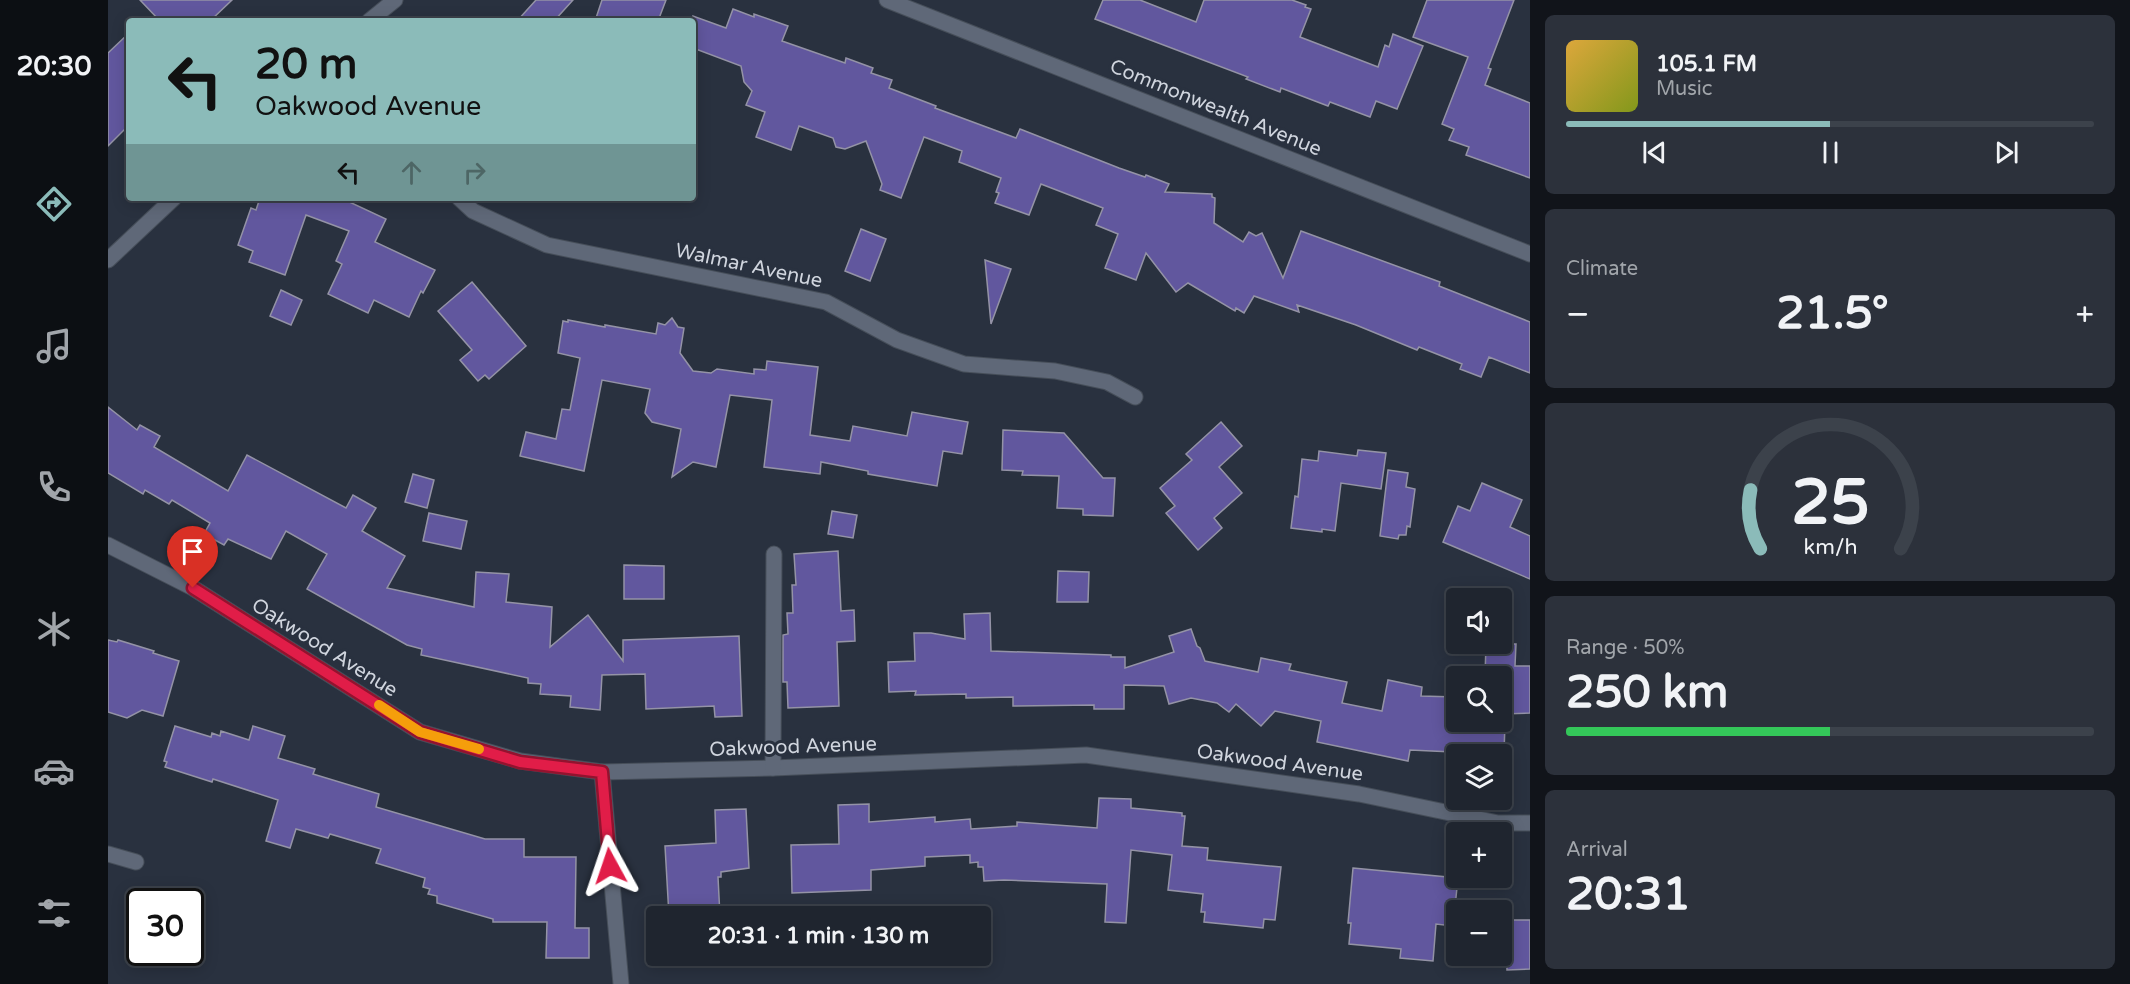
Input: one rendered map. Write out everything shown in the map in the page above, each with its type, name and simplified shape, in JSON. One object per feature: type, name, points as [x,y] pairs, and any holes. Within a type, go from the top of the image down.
[{"type":"street","points":[[373,18],[395,0]]},
{"type":"street","name":"Commonwealth Avenue","points":[[887,0],[1530,254]]},
{"type":"street","points":[[108,260],[171,201]]},
{"type":"street","name":"Walmar Avenue","points":[[462,201],[473,211],[547,245],[826,302],[897,340],[964,364],[1055,371],[1107,382],[1135,397]]},
{"type":"street","name":"Oakwood Avenue","points":[[108,545],[193,588],[420,732],[520,762],[602,772],[773,768],[1086,755],[1359,794],[1498,823],[1530,823]]},
{"type":"street","points":[[773,768],[774,554]]},
{"type":"street","points":[[602,772],[621,984]]},
{"type":"street","points":[[108,854],[136,862]]},
{"type":"building","points":[[140,0],[232,0],[213,18],[157,18]]},
{"type":"building","points":[[536,0],[573,0],[557,18],[520,18]]},
{"type":"building","points":[[602,0],[666,0],[659,18],[596,18]]},
{"type":"building","points":[[1103,0],[1140,0],[1196,22],[1204,0],[1292,0],[1311,9],[1300,37],[1378,67],[1385,45],[1389,47],[1393,34],[1423,46],[1397,109],[1376,101],[1370,117],[1330,102],[1328,106],[1281,88],[1280,92],[1246,79],[1248,77],[1095,19]]},
{"type":"building","points":[[1427,0],[1514,0],[1488,68],[1491,69],[1485,85],[1530,103],[1530,178],[1466,155],[1469,147],[1449,140],[1454,129],[1442,124],[1468,57],[1413,37]]},
{"type":"building","points":[[733,9],[754,17],[754,14],[788,26],[782,41],[845,63],[846,58],[873,68],[871,73],[892,80],[889,88],[936,106],[935,108],[1016,138],[1020,129],[1119,168],[1145,177],[1146,175],[1169,184],[1165,192],[1212,194],[1215,198],[1214,223],[1243,242],[1249,232],[1256,236],[1262,233],[1283,278],[1301,231],[1440,282],[1439,286],[1530,322],[1530,373],[1489,357],[1481,377],[1460,369],[1462,364],[1419,347],[1417,350],[1356,325],[1297,305],[1299,312],[1254,296],[1244,313],[1236,308],[1235,311],[1188,283],[1176,292],[1146,253],[1136,280],[1105,268],[1118,234],[1096,225],[1103,208],[1041,184],[1029,215],[995,203],[1001,178],[959,162],[962,151],[924,137],[901,198],[880,190],[882,184],[866,141],[845,149],[836,147],[833,138],[799,126],[791,150],[756,137],[765,112],[746,105],[752,91],[744,82],[741,66],[696,49],[696,18],[693,16],[726,28]]},
{"type":"building","points":[[126,36],[126,128],[108,146],[108,53]]},
{"type":"building","points":[[259,201],[347,201],[386,219],[375,242],[435,270],[423,293],[421,291],[409,317],[374,300],[368,313],[328,294],[342,264],[336,261],[349,231],[306,215],[285,275],[249,262],[253,251],[238,245],[251,208],[256,210]]},
{"type":"building","points":[[861,229],[886,239],[870,281],[845,271]]},
{"type":"building","points":[[985,260],[1011,269],[991,324]]},
{"type":"building","points":[[472,282],[526,346],[489,379],[485,375],[478,381],[460,360],[472,350],[438,311]]},
{"type":"building","points":[[281,290],[302,300],[291,325],[270,316]]},
{"type":"building","points":[[672,318],[678,327],[684,328],[680,353],[693,371],[711,373],[717,369],[754,374],[754,369],[766,370],[767,361],[818,367],[810,435],[850,441],[853,426],[907,436],[912,412],[968,422],[962,454],[943,451],[937,486],[868,474],[868,471],[821,462],[820,474],[764,467],[772,400],[730,395],[716,467],[693,462],[672,477],[681,429],[652,422],[645,413],[650,389],[602,380],[584,471],[520,456],[526,432],[556,439],[562,409],[570,410],[580,358],[558,353],[563,321],[605,327],[605,325],[656,334],[658,323],[665,325]]},
{"type":"building","points":[[108,407],[137,430],[140,425],[160,436],[154,447],[228,491],[247,455],[346,508],[353,495],[376,508],[362,531],[405,556],[387,588],[474,607],[476,572],[509,574],[506,602],[552,607],[550,647],[588,615],[623,661],[623,640],[739,636],[742,716],[715,717],[714,706],[646,709],[645,674],[602,675],[600,710],[570,707],[571,696],[540,694],[541,684],[528,683],[528,678],[421,655],[422,649],[407,645],[307,589],[327,554],[286,531],[271,559],[228,539],[224,545],[204,534],[210,523],[172,500],[169,504],[145,490],[143,494],[108,473]]},
{"type":"building","points":[[1221,422],[1242,446],[1219,467],[1242,493],[1214,518],[1222,528],[1198,550],[1166,513],[1175,506],[1160,488],[1192,460],[1186,454]]},
{"type":"building","points":[[1003,430],[1064,433],[1103,478],[1115,478],[1113,516],[1083,515],[1083,509],[1057,508],[1059,476],[1022,475],[1023,471],[1002,470]]},
{"type":"building","points":[[1358,450],[1386,453],[1381,489],[1341,483],[1335,531],[1322,529],[1322,532],[1291,528],[1295,496],[1298,497],[1302,459],[1318,461],[1319,451],[1357,456]]},
{"type":"building","points":[[1388,470],[1408,473],[1406,487],[1415,489],[1410,527],[1407,526],[1406,535],[1399,535],[1398,539],[1380,536]]},
{"type":"building","points":[[413,474],[434,480],[427,508],[405,502]]},
{"type":"building","points":[[1482,483],[1522,500],[1510,527],[1530,536],[1530,579],[1443,542],[1458,506],[1470,511]]},
{"type":"building","points":[[832,511],[857,515],[853,538],[828,534]]},
{"type":"building","points":[[429,513],[467,521],[461,549],[423,541]]},
{"type":"building","points":[[838,551],[841,611],[854,610],[855,641],[837,642],[839,706],[788,708],[787,682],[783,682],[783,635],[788,634],[787,613],[793,613],[792,585],[796,585],[794,554]]},
{"type":"building","points":[[624,565],[664,566],[664,599],[624,599]]},
{"type":"building","points":[[1058,571],[1089,572],[1088,602],[1057,602]]},
{"type":"building","points":[[990,613],[991,651],[1111,655],[1111,657],[1125,657],[1125,668],[1174,652],[1169,636],[1191,629],[1205,661],[1258,672],[1261,658],[1291,664],[1289,670],[1347,682],[1342,703],[1382,711],[1388,680],[1422,687],[1421,696],[1446,697],[1446,732],[1505,732],[1504,744],[1446,744],[1446,752],[1410,750],[1408,761],[1317,742],[1321,721],[1275,711],[1261,726],[1236,704],[1229,712],[1217,703],[1191,698],[1169,704],[1164,686],[1124,685],[1124,709],[1094,709],[1094,705],[1013,706],[1013,697],[966,698],[966,694],[915,695],[916,691],[889,692],[888,662],[915,661],[914,633],[931,633],[965,639],[964,614]]},
{"type":"building","points":[[108,640],[117,642],[118,640],[179,661],[163,716],[142,710],[127,718],[108,712]]},
{"type":"building","points":[[1512,644],[1516,644],[1515,666],[1530,666],[1530,713],[1512,714],[1512,666],[1485,666],[1486,654],[1512,654]]},
{"type":"building","points":[[175,726],[211,737],[212,733],[220,736],[221,731],[249,740],[253,726],[285,736],[278,758],[315,769],[313,774],[379,794],[376,807],[485,839],[524,839],[524,857],[576,857],[575,928],[589,928],[589,958],[546,958],[547,922],[493,922],[493,919],[437,903],[437,896],[428,894],[430,889],[423,887],[425,878],[376,863],[381,849],[330,834],[328,838],[296,829],[290,848],[266,841],[278,800],[213,779],[212,782],[165,767],[167,762],[164,761]]},
{"type":"building","points":[[1099,798],[1131,799],[1131,808],[1182,813],[1182,816],[1185,816],[1182,846],[1208,848],[1207,860],[1281,867],[1275,920],[1264,919],[1263,928],[1204,922],[1205,912],[1201,912],[1203,894],[1168,890],[1172,855],[1131,850],[1126,923],[1105,922],[1107,884],[984,881],[983,867],[978,867],[978,862],[970,863],[970,855],[925,857],[925,866],[871,870],[871,890],[792,893],[791,845],[839,844],[838,805],[869,804],[869,822],[935,817],[935,822],[970,819],[971,829],[1017,826],[1017,822],[1097,828]]},
{"type":"building","points":[[746,809],[749,868],[721,872],[721,877],[718,877],[719,906],[668,906],[665,846],[716,843],[715,810]]},
{"type":"building","points":[[1353,868],[1446,877],[1446,888],[1457,888],[1456,900],[1446,900],[1446,925],[1436,924],[1433,961],[1400,958],[1401,949],[1349,944],[1351,923],[1348,923]]},
{"type":"building","points":[[1512,920],[1530,920],[1530,969],[1507,970],[1507,966],[1512,966]]},
{"type":"slow traffic","points":[[379,705],[420,732],[479,749]]},
{"type":"route","points":[[193,588],[420,732],[520,762],[602,772],[610,866]]}]
